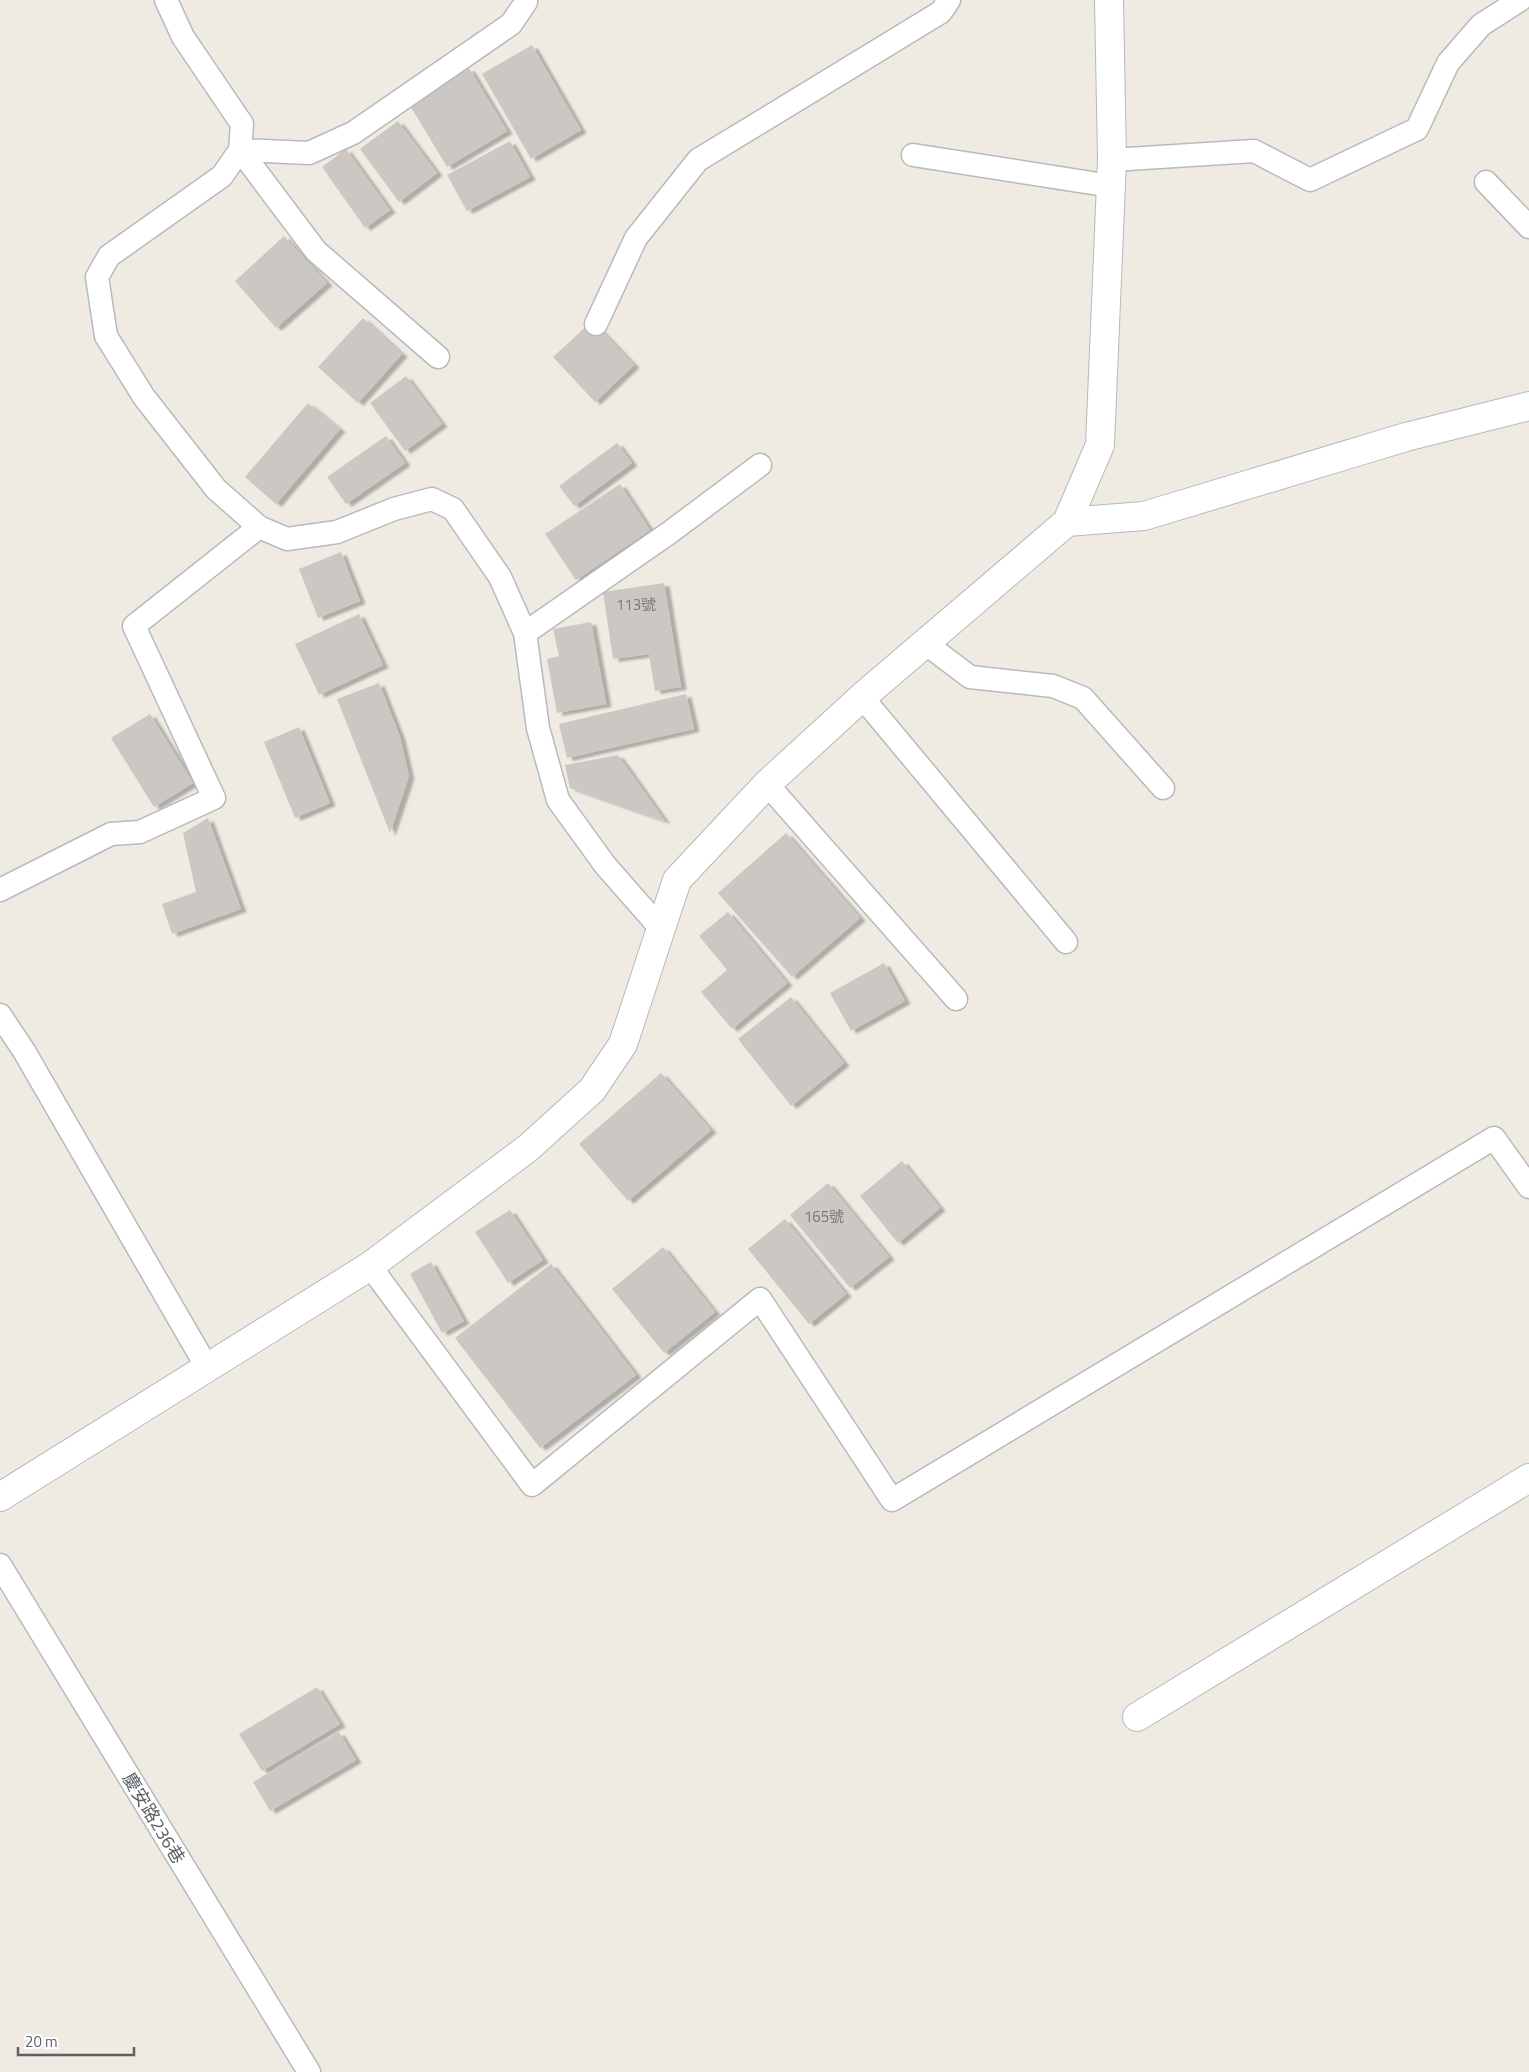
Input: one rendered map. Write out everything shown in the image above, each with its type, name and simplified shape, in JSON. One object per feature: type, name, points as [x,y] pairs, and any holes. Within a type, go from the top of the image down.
[{"type":"street","points":[[0,1497],[208,1369],[370,1266],[528,1148],[592,1090],[623,1044],[677,880],[767,784],[862,697],[1067,522],[1100,445],[1112,173],[1109,0]]},
{"type":"street","points":[[1067,522],[1144,516],[1406,437],[1529,406]]},
{"type":"street","points":[[1137,1717],[1529,1478]]},
{"type":"lane","points":[[166,0],[183,37],[242,124],[240,150],[222,176],[109,256],[97,277],[106,336],[144,397],[216,489],[259,527],[287,540],[337,532],[394,509],[432,499],[453,509],[505,586],[525,633],[538,728],[558,800],[605,864],[662,930]]},
{"type":"lane","points":[[240,150],[309,153],[353,133],[511,24],[526,2],[525,0]]},
{"type":"lane","points":[[596,324],[636,238],[698,160],[941,12],[949,0]]},
{"type":"lane","points":[[913,155],[1112,173],[1254,151],[1310,180],[1417,129],[1448,63],[1481,25],[1520,0]]},
{"type":"lane","points":[[240,150],[316,251],[438,357]]},
{"type":"lane","points":[[1486,182],[1529,228]]},
{"type":"lane","points":[[525,633],[669,533],[760,465]]},
{"type":"lane","points":[[0,890],[111,834],[140,832],[214,798],[134,626],[259,527]]},
{"type":"lane","points":[[925,643],[970,678],[1053,686],[1083,698],[1163,788]]},
{"type":"lane","points":[[862,697],[1066,942]]},
{"type":"lane","points":[[767,784],[956,999]]},
{"type":"lane","points":[[0,1014],[29,1059],[208,1369]]},
{"type":"lane","points":[[370,1266],[532,1486],[760,1299],[892,1500],[1494,1138],[1529,1187]]},
{"type":"lane","name":"慶安路236巷","points":[[0,1565],[309,2072]]},
{"type":"building","points":[[532,45],[581,130],[531,159],[482,74]]},
{"type":"building","points":[[469,68],[507,131],[447,167],[409,104]]},
{"type":"building","points":[[398,121],[437,173],[399,202],[360,149]]},
{"type":"building","points":[[510,141],[530,177],[467,211],[447,175]]},
{"type":"building","points":[[346,149],[390,210],[365,228],[322,167]]},
{"type":"building","points":[[284,236],[327,283],[276,328],[235,281]]},
{"type":"building","points":[[363,318],[402,354],[358,403],[318,367]]},
{"type":"building","points":[[592,321],[634,365],[595,402],[553,357]]},
{"type":"building","points":[[406,376],[442,424],[405,451],[370,403]]},
{"type":"building","points":[[308,403],[340,429],[276,504],[245,477]]},
{"type":"building","points":[[386,436],[405,463],[346,504],[327,477]]},
{"type":"building","points":[[617,443],[632,463],[574,506],[559,486]]},
{"type":"building","points":[[620,484],[650,530],[576,580],[545,534]]},
{"type":"building","points":[[341,552],[360,601],[318,618],[299,569]]},
{"type":"building","points":[[664,583],[681,687],[655,691],[649,654],[613,659],[603,592]]},
{"type":"building","points":[[359,614],[383,665],[319,695],[295,644]]},
{"type":"building","points":[[591,622],[606,704],[557,713],[547,659],[559,656],[553,629]]},
{"type":"building","points":[[379,683],[400,737],[409,776],[390,833],[337,699]]},
{"type":"building","points":[[686,694],[694,729],[567,758],[559,724]]},
{"type":"building","points":[[150,714],[193,783],[154,807],[111,738]]},
{"type":"building","points":[[299,727],[330,803],[295,818],[264,742]]},
{"type":"building","points":[[618,755],[665,821],[570,788],[565,765]]},
{"type":"building","points":[[208,818],[241,909],[172,934],[162,904],[196,892],[183,833]]},
{"type":"building","points":[[786,833],[860,918],[792,977],[718,893]]},
{"type":"building","points":[[728,912],[787,983],[732,1029],[701,992],[727,970],[699,936]]},
{"type":"building","points":[[884,963],[905,1001],[851,1031],[830,993]]},
{"type":"building","points":[[791,997],[844,1063],[791,1106],[738,1039]]},
{"type":"building","points":[[661,1073],[711,1130],[628,1201],[579,1144]]},
{"type":"building","points":[[902,1161],[940,1208],[898,1243],[860,1196]]},
{"type":"building","points":[[828,1183],[889,1257],[850,1288],[790,1215]]},
{"type":"building","points":[[510,1210],[543,1260],[508,1283],[475,1232]]},
{"type":"building","points":[[785,1219],[846,1294],[809,1324],[748,1249]]},
{"type":"building","points":[[663,1247],[715,1312],[664,1353],[612,1289]]},
{"type":"building","points":[[431,1262],[464,1321],[442,1333],[410,1274]]},
{"type":"building","points":[[551,1264],[636,1375],[540,1448],[455,1338]]},
{"type":"building","points":[[317,1687],[340,1724],[262,1771],[239,1734]]},
{"type":"building","points":[[339,1732],[356,1760],[270,1811],[253,1782]]}]
